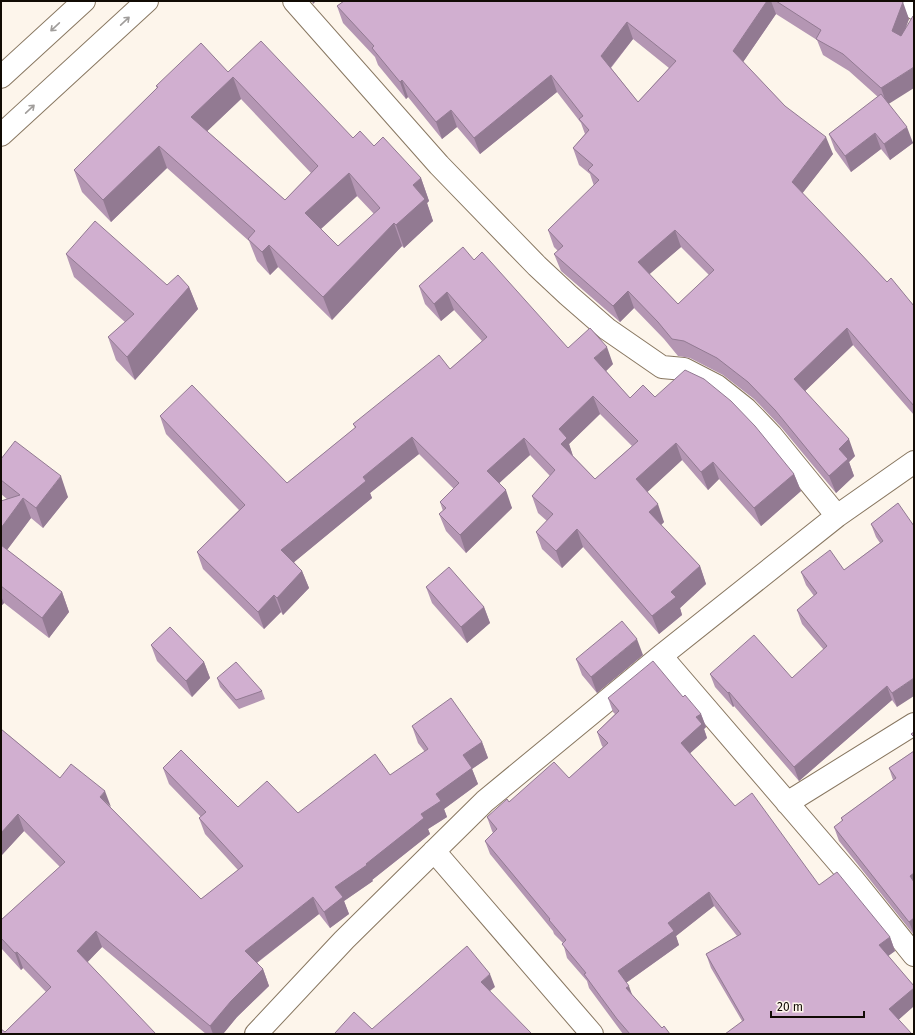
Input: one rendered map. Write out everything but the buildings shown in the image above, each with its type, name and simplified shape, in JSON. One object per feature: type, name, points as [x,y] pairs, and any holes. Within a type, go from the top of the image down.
[{"type":"street","points":[[1,77],[84,1]]},
{"type":"street","points":[[1,135],[147,1]]},
{"type":"street","points":[[294,1],[440,165],[537,266],[607,329],[656,363],[662,367],[684,369],[717,386],[746,409],[771,435],[837,516]]},
{"type":"street","points":[[905,1],[914,8]]},
{"type":"street","points":[[256,1034],[344,940],[485,801],[661,656],[837,516],[914,462]]},
{"type":"street","points":[[661,656],[852,878],[914,955]]},
{"type":"street","points":[[787,803],[914,724]]},
{"type":"street","points":[[434,851],[592,1034]]}]
